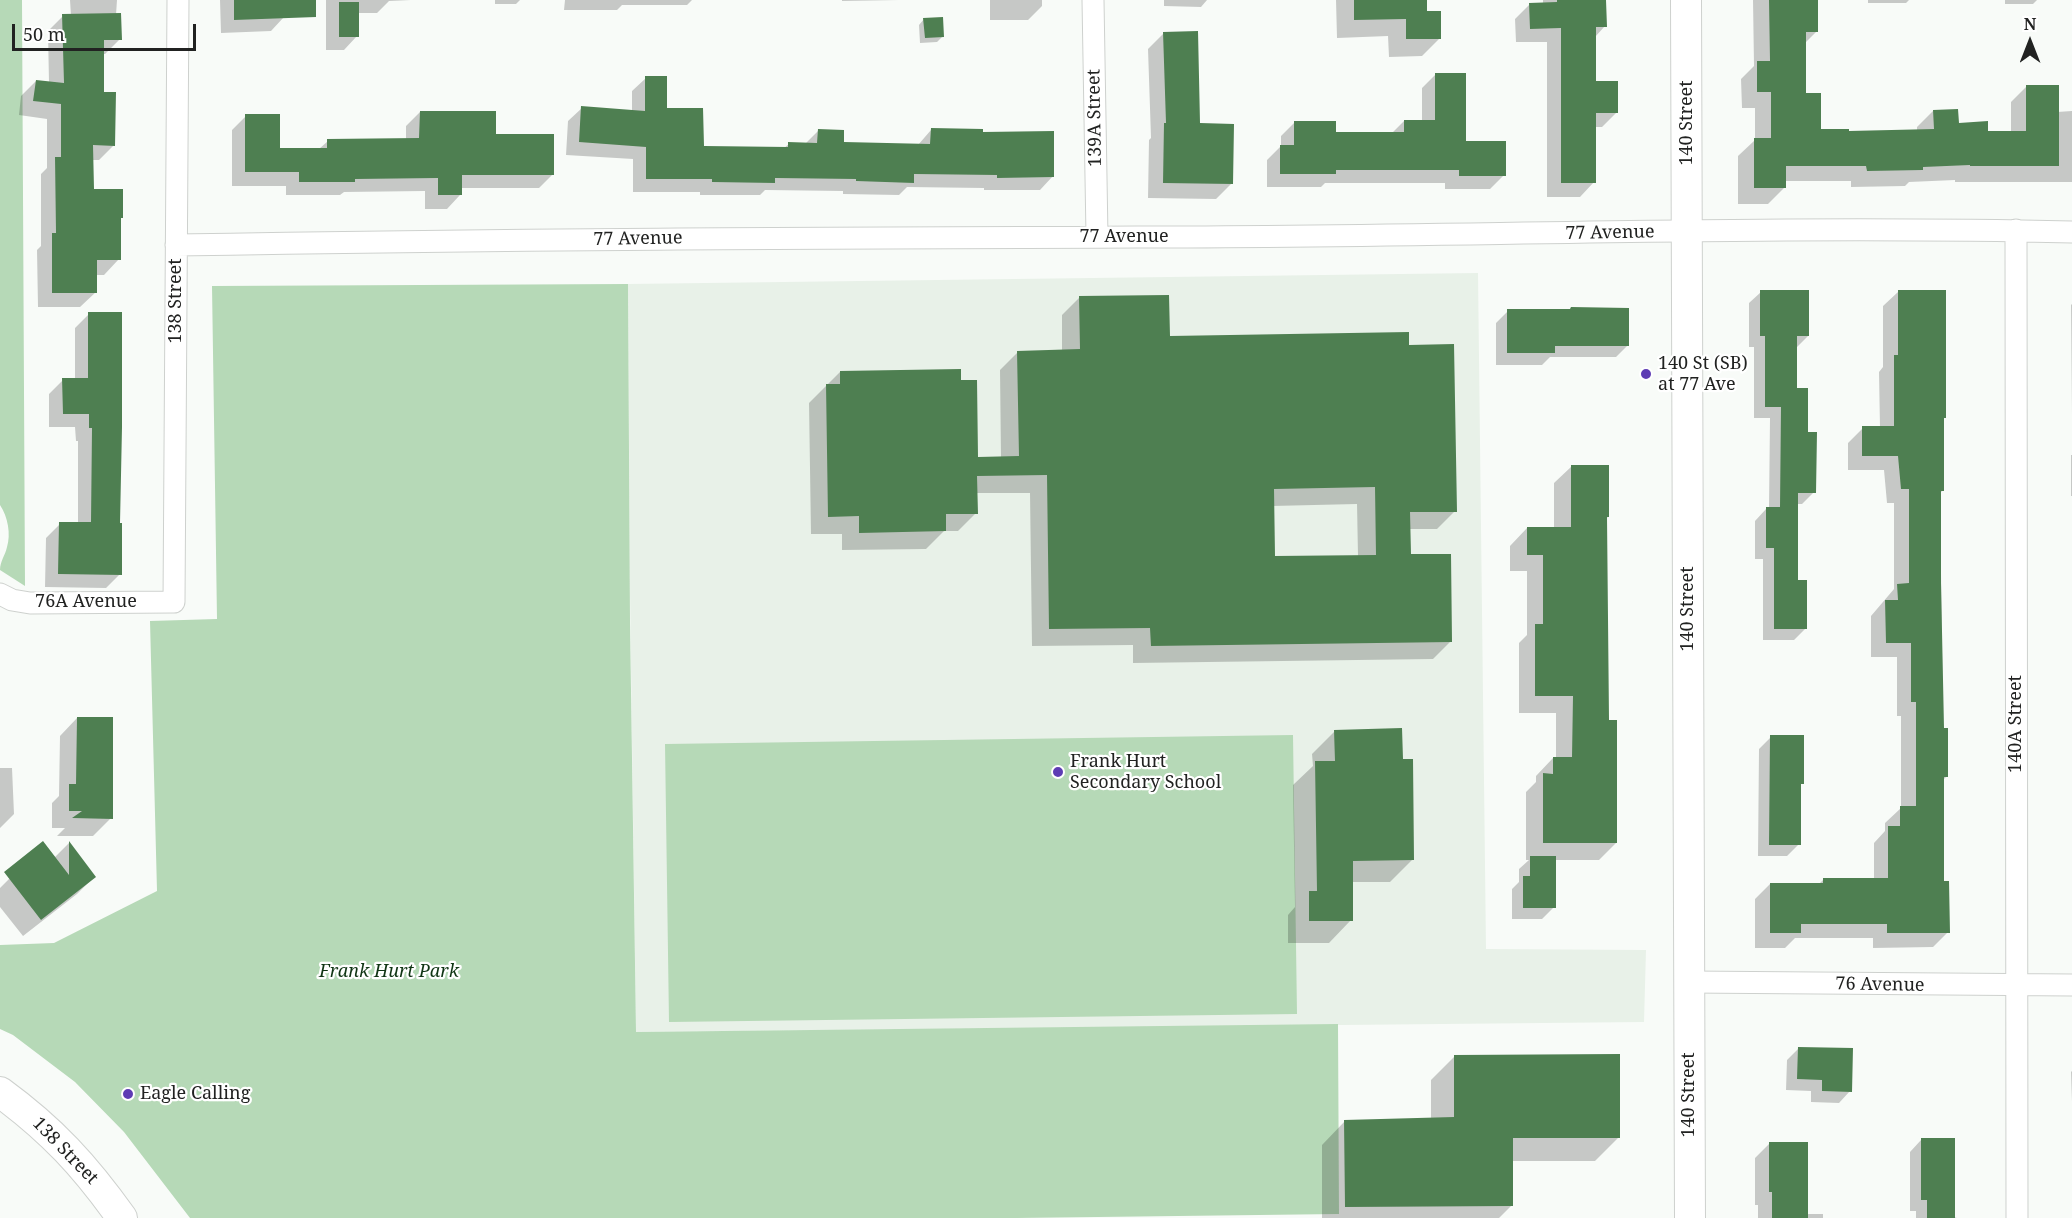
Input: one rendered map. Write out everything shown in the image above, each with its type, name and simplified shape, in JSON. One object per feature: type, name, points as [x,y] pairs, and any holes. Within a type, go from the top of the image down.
[{"type":"main road","name":"140 Street","points":[[1686,0],[1690,1218]]},
{"type":"main road","name":"138 Street","points":[[0,1092],[63,1144],[92,1176],[122,1218]]},
{"type":"street","name":"138 Street","points":[[174,602],[178,0]]},
{"type":"street","name":"139A Street","points":[[1093,0],[1097,236]]},
{"type":"street","name":"77 Avenue","points":[[176,245],[736,238],[2016,230],[2072,232]]},
{"type":"street","name":"140A Street","points":[[2016,230],[2017,1218]]},
{"type":"street","name":"76A Avenue","points":[[0,594],[12,600],[30,603],[174,602]]},
{"type":"street","name":"76 Avenue","points":[[1689,982],[2072,986]]},
{"type":"shaded area","name":"Frank Hurt Secondary School","points":[[1478,273],[1486,949],[1646,950],[1644,1022],[636,1032],[628,284]]},
{"type":"green space","points":[[0,0],[22,0],[25,586],[0,570],[9,531],[0,505]]},
{"type":"green space","name":"Frank Hurt Park","points":[[628,284],[636,1032],[1338,1024],[1339,1214],[1017,1218],[190,1218],[124,1132],[75,1082],[13,1035],[0,1029],[0,945],[54,943],[157,891],[150,621],[217,619],[212,286]]},
{"type":"green space","points":[[1293,735],[1297,1014],[669,1022],[665,744]]},
{"type":"building","points":[[234,0],[316,0],[316,17],[234,20]]},
{"type":"building","points":[[1354,0],[1427,0],[1427,11],[1441,11],[1441,39],[1406,39],[1406,19],[1354,20]]},
{"type":"building","points":[[1557,0],[1606,0],[1607,27],[1596,27],[1596,81],[1618,81],[1618,113],[1596,113],[1596,183],[1561,183],[1561,28],[1530,29],[1529,3],[1557,2]]},
{"type":"building","points":[[1769,0],[1818,0],[1818,32],[1806,32],[1806,93],[1821,93],[1821,129],[1849,129],[1849,131],[1934,129],[1933,110],[1958,109],[1959,123],[1988,121],[1988,131],[2026,131],[2026,85],[2059,85],[2059,166],[1970,165],[1923,167],[1923,170],[1867,171],[1866,166],[1786,166],[1786,188],[1754,188],[1754,138],[1771,138],[1771,92],[1757,92],[1757,61],[1770,61]]},
{"type":"building","points":[[339,2],[359,2],[359,37],[339,37]]},
{"type":"building","points":[[121,13],[122,40],[104,40],[104,92],[116,92],[115,146],[93,145],[94,189],[123,189],[121,260],[97,260],[97,293],[52,293],[52,233],[56,233],[55,157],[61,157],[61,104],[33,101],[36,80],[64,83],[62,14]]},
{"type":"building","points":[[943,17],[944,37],[925,38],[923,18]]},
{"type":"building","points":[[1198,31],[1200,123],[1234,124],[1233,184],[1163,183],[1164,123],[1166,123],[1163,32]]},
{"type":"building","points":[[1435,73],[1466,73],[1466,141],[1506,141],[1506,176],[1459,176],[1459,170],[1336,170],[1336,174],[1280,174],[1280,145],[1294,145],[1294,121],[1336,121],[1336,132],[1404,132],[1404,120],[1435,120]]},
{"type":"building","points":[[645,76],[667,76],[667,108],[703,108],[704,146],[788,147],[788,142],[817,143],[818,129],[844,130],[844,142],[930,144],[931,128],[983,129],[983,132],[1054,131],[1054,177],[997,178],[997,175],[914,174],[914,183],[856,181],[856,179],[775,178],[775,183],[712,182],[712,179],[646,179],[646,147],[579,142],[581,106],[645,111]]},
{"type":"building","points":[[420,111],[496,111],[496,134],[554,134],[554,175],[462,175],[462,195],[438,195],[438,178],[299,182],[299,172],[245,172],[245,114],[280,114],[280,148],[327,148],[327,139],[419,138]]},
{"type":"building","points":[[1760,290],[1809,290],[1809,336],[1797,336],[1797,388],[1808,388],[1808,432],[1817,432],[1816,493],[1798,493],[1798,580],[1807,580],[1807,629],[1774,629],[1774,548],[1766,548],[1766,507],[1780,507],[1781,407],[1765,407],[1765,336],[1760,336]]},
{"type":"building","points":[[1898,290],[1946,290],[1946,418],[1944,418],[1944,491],[1941,491],[1941,583],[1944,728],[1948,728],[1948,777],[1944,777],[1944,881],[1949,881],[1950,933],[1887,933],[1887,924],[1801,924],[1801,933],[1770,933],[1770,883],[1823,883],[1823,878],[1888,878],[1888,826],[1900,826],[1900,806],[1916,806],[1916,702],[1911,702],[1911,643],[1886,643],[1885,600],[1898,600],[1897,584],[1909,583],[1909,489],[1901,489],[1898,456],[1862,456],[1862,426],[1894,426],[1894,355],[1898,355]]},
{"type":"building","points":[[1169,295],[1170,336],[1409,332],[1409,345],[1454,344],[1457,512],[1410,512],[1411,554],[1451,554],[1452,642],[1151,646],[1150,628],[1049,629],[1047,475],[977,476],[978,514],[946,514],[946,531],[859,533],[859,516],[828,517],[826,384],[840,384],[840,371],[961,369],[961,380],[977,380],[978,457],[1019,456],[1017,351],[1080,349],[1079,296]],"holes":[[[1375,487],[1376,555],[1275,556],[1274,489]]]},
{"type":"building","points":[[1571,307],[1629,308],[1629,346],[1555,346],[1555,353],[1507,353],[1507,309],[1570,309]]},
{"type":"building","points":[[88,312],[122,312],[120,523],[122,523],[122,575],[58,574],[59,522],[91,522],[92,428],[89,428],[89,414],[63,414],[62,378],[88,378]]},
{"type":"building","points":[[1571,465],[1609,465],[1609,517],[1607,517],[1609,720],[1617,720],[1617,843],[1543,843],[1543,773],[1553,774],[1553,757],[1572,757],[1573,696],[1535,696],[1535,624],[1543,624],[1543,555],[1527,555],[1527,527],[1571,527]]},
{"type":"building","points":[[77,717],[113,717],[113,819],[72,818],[82,811],[69,811],[69,784],[76,784]]},
{"type":"building","points":[[1402,728],[1403,759],[1413,759],[1414,860],[1353,861],[1353,921],[1309,921],[1309,891],[1317,891],[1315,761],[1335,761],[1334,730]]},
{"type":"building","points":[[1770,735],[1804,735],[1801,845],[1769,845]]},
{"type":"building","points":[[43,841],[69,875],[69,841],[96,877],[41,920],[4,872]]},
{"type":"building","points":[[1530,856],[1556,856],[1556,908],[1523,908],[1523,876],[1530,876]]},
{"type":"building","points":[[1798,1047],[1853,1048],[1852,1092],[1822,1091],[1822,1080],[1797,1079]]},
{"type":"building","points":[[1620,1054],[1620,1138],[1513,1138],[1513,1206],[1345,1207],[1344,1120],[1454,1117],[1454,1055]]},
{"type":"building","points":[[1921,1138],[1955,1138],[1955,1218],[1927,1218],[1927,1200],[1921,1200]]},
{"type":"building","points":[[1769,1142],[1808,1142],[1808,1218],[1772,1218],[1772,1192],[1769,1192]]},
{"type":"place","name":"140 St (SB) at 77 Ave","points":[[1646,374]]},
{"type":"place","name":"Frank Hurt Secondary School","points":[[1058,772]]},
{"type":"place","name":"Eagle Calling","points":[[128,1094]]}]
